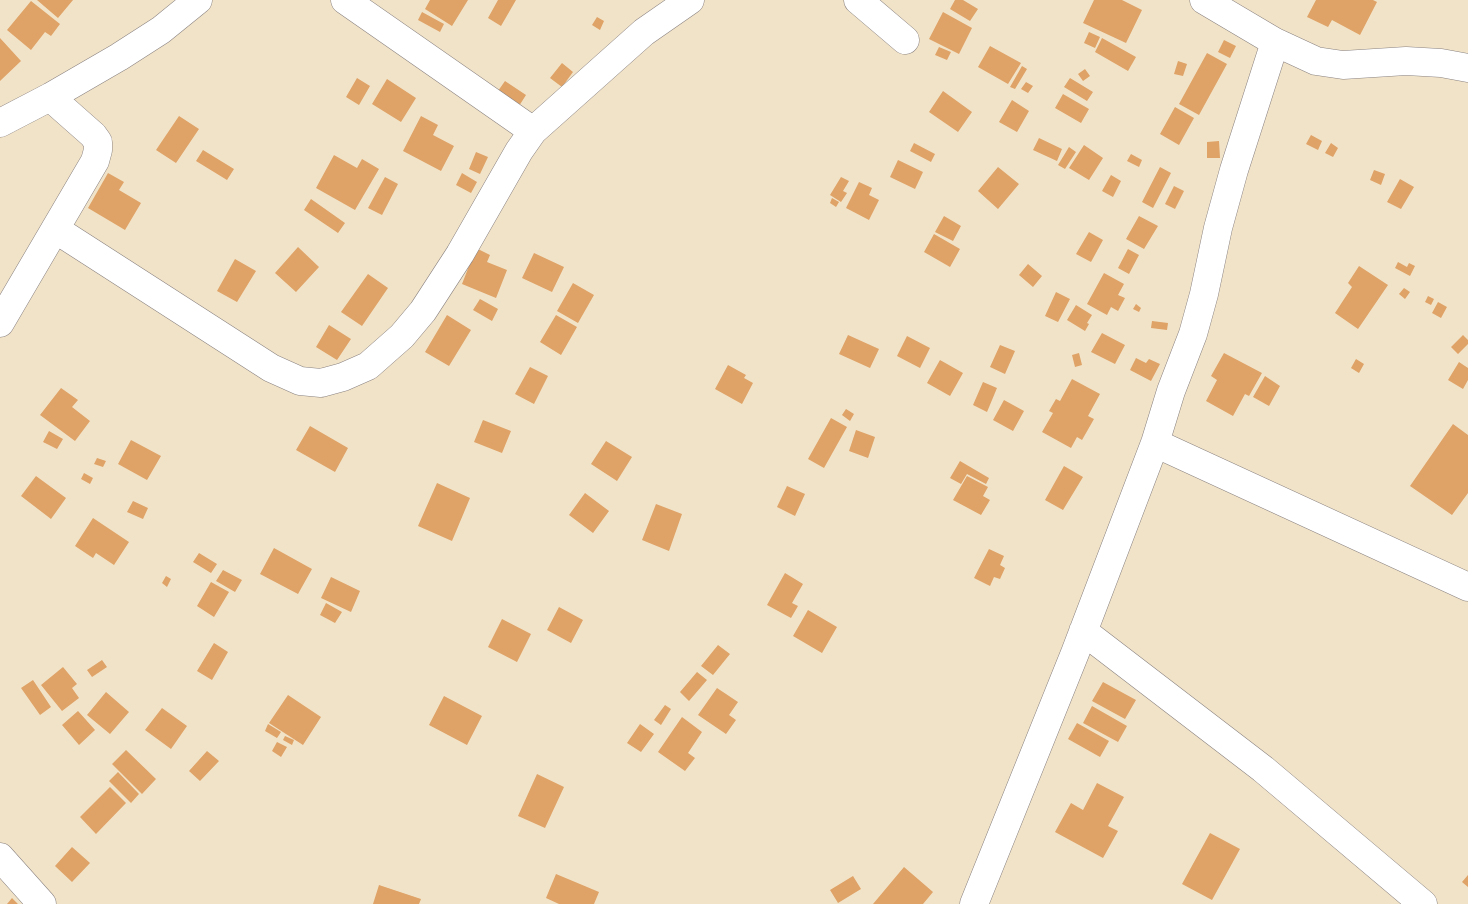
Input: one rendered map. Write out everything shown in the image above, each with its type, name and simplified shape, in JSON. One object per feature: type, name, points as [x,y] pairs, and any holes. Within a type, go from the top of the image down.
[{"type":"street","points":[[0,123],[50,97],[161,30],[198,0]]},
{"type":"street","points":[[344,0],[533,131]]},
{"type":"street","points":[[55,229],[271,368],[300,381],[321,383],[344,378],[368,366],[402,336],[423,311],[460,254],[519,151],[533,131],[644,32],[690,0]]},
{"type":"street","points":[[858,0],[905,40]]},
{"type":"street","points":[[1204,0],[1274,42],[1316,61],[1343,65],[1406,61],[1468,68]]},
{"type":"street","points":[[974,904],[1083,631],[1155,443],[1171,391],[1193,334],[1230,187],[1274,42]]},
{"type":"street","points":[[0,323],[95,161],[98,150],[98,142],[93,135],[50,97]]},
{"type":"street","points":[[1155,443],[1468,587]]},
{"type":"street","points":[[1083,631],[1263,769],[1423,904]]},
{"type":"street","points":[[0,857],[42,904]]},
{"type":"building","points":[[37,0],[73,0],[58,18]]},
{"type":"building","points":[[430,0],[468,0],[452,26],[425,9]]},
{"type":"building","points":[[498,0],[516,0],[501,26],[488,18]]},
{"type":"building","points":[[955,0],[963,0],[978,9],[970,21],[950,9]]},
{"type":"building","points":[[1094,0],[1122,0],[1142,10],[1126,43],[1083,23]]},
{"type":"building","points":[[1316,0],[1373,0],[1377,2],[1360,35],[1332,20],[1328,27],[1307,17]]},
{"type":"building","points":[[31,1],[60,24],[51,36],[45,32],[31,50],[7,30]]},
{"type":"building","points":[[422,12],[444,24],[440,32],[418,20]]},
{"type":"building","points":[[943,12],[972,28],[959,54],[929,39]]},
{"type":"building","points":[[597,17],[604,21],[600,30],[592,25]]},
{"type":"building","points":[[1089,32],[1100,37],[1095,48],[1084,43]]},
{"type":"building","points":[[0,38],[21,61],[0,81]]},
{"type":"building","points":[[1102,38],[1136,57],[1128,71],[1095,52]]},
{"type":"building","points":[[1224,40],[1236,46],[1230,58],[1218,52]]},
{"type":"building","points":[[990,46],[1021,63],[1008,84],[978,67]]},
{"type":"building","points":[[939,47],[951,52],[947,60],[935,55]]},
{"type":"building","points":[[1207,53],[1227,64],[1199,115],[1179,104]]},
{"type":"building","points":[[1178,61],[1187,64],[1183,76],[1174,74]]},
{"type":"building","points":[[562,63],[573,72],[562,87],[550,78]]},
{"type":"building","points":[[1022,66],[1027,69],[1015,89],[1010,87]]},
{"type":"building","points":[[1085,69],[1090,76],[1083,81],[1078,74]]},
{"type":"building","points":[[357,78],[370,86],[359,105],[346,97]]},
{"type":"building","points":[[1070,78],[1093,92],[1087,101],[1064,87]]},
{"type":"building","points":[[387,79],[416,98],[401,122],[372,104]]},
{"type":"building","points":[[505,81],[526,95],[519,106],[498,91]]},
{"type":"building","points":[[1026,82],[1033,86],[1028,93],[1021,89]]},
{"type":"building","points":[[943,91],[972,112],[958,132],[929,112]]},
{"type":"building","points":[[1063,94],[1089,109],[1081,123],[1055,108]]},
{"type":"building","points":[[1012,100],[1029,111],[1017,132],[999,122]]},
{"type":"building","points":[[1175,107],[1194,118],[1179,145],[1160,134]]},
{"type":"building","points":[[179,116],[199,129],[176,163],[156,150]]},
{"type":"building","points":[[421,116],[438,125],[433,135],[454,146],[441,171],[403,151]]},
{"type":"building","points":[[1311,135],[1322,141],[1318,150],[1306,144]]},
{"type":"building","points":[[1039,138],[1062,149],[1057,161],[1033,150]]},
{"type":"building","points":[[1219,141],[1220,158],[1207,158],[1207,142]]},
{"type":"building","points":[[914,143],[935,154],[931,162],[910,151]]},
{"type":"building","points":[[1331,143],[1338,148],[1333,157],[1325,153]]},
{"type":"building","points":[[1084,145],[1103,158],[1089,180],[1069,168]]},
{"type":"building","points":[[1069,147],[1076,152],[1065,169],[1058,165]]},
{"type":"building","points":[[203,150],[234,169],[227,180],[196,161]]},
{"type":"building","points":[[476,152],[488,157],[480,174],[469,169]]},
{"type":"building","points":[[1131,154],[1142,160],[1139,167],[1127,161]]},
{"type":"building","points":[[334,155],[357,168],[362,159],[379,169],[355,210],[316,188]]},
{"type":"building","points":[[898,160],[923,172],[915,189],[890,177]]},
{"type":"building","points":[[998,167],[1019,184],[998,209],[978,191]]},
{"type":"building","points":[[1160,167],[1171,173],[1153,208],[1142,202]]},
{"type":"building","points":[[1374,170],[1385,174],[1381,185],[1370,180]]},
{"type":"building","points":[[108,173],[124,182],[119,190],[141,203],[125,230],[88,208]]},
{"type":"building","points":[[462,173],[477,182],[471,193],[456,185]]},
{"type":"building","points":[[1111,175],[1121,181],[1113,197],[1102,191]]},
{"type":"building","points":[[385,177],[398,184],[382,215],[368,208]]},
{"type":"building","points":[[841,177],[849,181],[843,191],[847,193],[841,202],[830,195]]},
{"type":"building","points":[[1400,179],[1414,187],[1401,209],[1387,202]]},
{"type":"building","points":[[859,182],[872,188],[869,195],[879,200],[869,220],[846,208]]},
{"type":"building","points":[[1174,186],[1184,191],[1175,209],[1165,204]]},
{"type":"building","points":[[832,198],[839,202],[836,207],[830,203]]},
{"type":"building","points":[[311,199],[345,223],[338,233],[304,210]]},
{"type":"building","points":[[944,216],[961,226],[953,241],[935,232]]},
{"type":"building","points":[[1139,216],[1158,226],[1144,249],[1126,239]]},
{"type":"building","points":[[1089,232],[1103,240],[1091,262],[1076,254]]},
{"type":"building","points":[[934,234],[960,249],[950,267],[924,252]]},
{"type":"building","points":[[298,247],[319,267],[296,292],[275,273]]},
{"type":"building","points":[[476,248],[490,255],[487,262],[507,270],[496,298],[462,284]]},
{"type":"building","points":[[1128,249],[1139,255],[1129,274],[1118,268]]},
{"type":"building","points":[[534,253],[564,267],[552,292],[522,278]]},
{"type":"building","points":[[235,259],[256,271],[237,302],[217,291]]},
{"type":"building","points":[[1398,262],[1407,267],[1409,263],[1415,266],[1410,276],[1395,268]]},
{"type":"building","points":[[1028,264],[1042,276],[1033,287],[1019,275]]},
{"type":"building","points":[[1359,266],[1388,285],[1358,329],[1335,313],[1352,287],[1348,283]]},
{"type":"building","points":[[1104,273],[1124,284],[1118,295],[1125,298],[1118,311],[1111,307],[1107,315],[1087,304]]},
{"type":"building","points":[[368,274],[388,288],[362,326],[341,312]]},
{"type":"building","points":[[573,283],[594,295],[578,323],[557,311]]},
{"type":"building","points":[[1404,288],[1410,292],[1405,299],[1399,294]]},
{"type":"building","points":[[1056,292],[1070,299],[1058,322],[1045,316]]},
{"type":"building","points":[[1428,296],[1434,299],[1431,305],[1425,302]]},
{"type":"building","points":[[480,299],[498,309],[492,321],[473,310]]},
{"type":"building","points":[[1438,302],[1447,307],[1441,318],[1432,313]]},
{"type":"building","points":[[1136,304],[1141,308],[1139,312],[1133,309]]},
{"type":"building","points":[[1076,305],[1092,315],[1085,331],[1067,320]]},
{"type":"building","points":[[447,315],[471,330],[449,366],[425,352]]},
{"type":"building","points":[[556,315],[577,327],[561,355],[540,342]]},
{"type":"building","points":[[1152,321],[1168,323],[1167,330],[1151,328]]},
{"type":"building","points":[[329,325],[351,339],[337,360],[316,347]]},
{"type":"building","points":[[1102,333],[1125,345],[1115,364],[1091,352]]},
{"type":"building","points":[[848,335],[879,349],[870,368],[839,354]]},
{"type":"building","points":[[1463,335],[1468,340],[1468,344],[1458,354],[1451,347]]},
{"type":"building","points":[[907,336],[930,348],[920,368],[897,356]]},
{"type":"building","points":[[1000,345],[1015,351],[1005,374],[990,367]]},
{"type":"building","points":[[1079,353],[1082,365],[1075,367],[1072,355]]},
{"type":"building","points":[[1224,353],[1262,373],[1249,396],[1245,394],[1233,416],[1206,401],[1217,380],[1211,376]]},
{"type":"building","points":[[1136,358],[1146,363],[1149,359],[1160,364],[1151,381],[1130,370]]},
{"type":"building","points":[[1356,359],[1364,364],[1359,373],[1351,368]]},
{"type":"building","points":[[940,360],[963,373],[950,396],[927,383]]},
{"type":"building","points":[[1459,362],[1468,368],[1468,380],[1463,389],[1448,380]]},
{"type":"building","points":[[728,365],[746,375],[744,378],[753,383],[742,404],[715,389]]},
{"type":"building","points":[[530,367],[548,376],[534,404],[515,394]]},
{"type":"building","points":[[1265,376],[1280,386],[1269,406],[1253,397]]},
{"type":"building","points":[[1072,379],[1100,394],[1088,416],[1094,419],[1082,440],[1077,437],[1071,448],[1042,432],[1053,413],[1049,411],[1056,399],[1060,401]]},
{"type":"building","points":[[983,382],[997,388],[987,412],[973,405]]},
{"type":"building","points":[[61,388],[78,400],[72,407],[90,421],[75,441],[40,415]]},
{"type":"building","points":[[1004,400],[1024,411],[1013,431],[993,420]]},
{"type":"building","points":[[846,409],[854,414],[850,421],[842,415]]},
{"type":"building","points":[[831,418],[847,427],[824,468],[808,459]]},
{"type":"building","points":[[483,420],[511,431],[502,453],[474,442]]},
{"type":"building","points":[[1453,424],[1468,435],[1468,493],[1452,515],[1410,486]]},
{"type":"building","points":[[310,426],[348,448],[335,472],[296,450]]},
{"type":"building","points":[[856,430],[875,437],[868,458],[849,451]]},
{"type":"building","points":[[49,431],[63,439],[57,449],[43,442]]},
{"type":"building","points":[[131,440],[161,456],[147,480],[118,464]]},
{"type":"building","points":[[606,441],[632,457],[617,481],[591,464]]},
{"type":"building","points":[[97,458],[106,461],[103,467],[94,464]]},
{"type":"building","points":[[960,461],[989,478],[986,484],[967,474],[961,484],[950,478]]},
{"type":"building","points":[[1064,466],[1083,477],[1063,510],[1045,500]]},
{"type":"building","points":[[84,473],[93,478],[90,484],[81,479]]},
{"type":"building","points":[[36,476],[66,498],[51,519],[21,496]]},
{"type":"building","points":[[967,476],[988,487],[983,496],[990,500],[981,515],[953,500]]},
{"type":"building","points":[[437,483],[470,498],[452,541],[418,526]]},
{"type":"building","points":[[787,486],[805,494],[795,516],[777,507]]},
{"type":"building","points":[[585,493],[609,511],[593,533],[569,515]]},
{"type":"building","points":[[133,501],[148,508],[143,519],[127,512]]},
{"type":"building","points":[[656,504],[682,514],[669,551],[642,540]]},
{"type":"building","points":[[93,518],[129,542],[114,565],[96,553],[93,558],[75,546]]},
{"type":"building","points":[[274,548],[312,569],[298,594],[260,574]]},
{"type":"building","points":[[989,549],[1004,556],[1000,565],[1005,568],[1000,579],[994,577],[990,586],[974,578]]},
{"type":"building","points":[[199,553],[217,564],[211,573],[193,562]]},
{"type":"building","points":[[223,570],[242,580],[235,592],[216,581]]},
{"type":"building","points":[[785,573],[803,584],[792,603],[798,606],[791,618],[767,605]]},
{"type":"building","points":[[166,576],[171,579],[167,587],[162,583]]},
{"type":"building","points":[[331,577],[360,591],[351,612],[321,598]]},
{"type":"building","points":[[211,582],[229,592],[214,617],[197,606]]},
{"type":"building","points":[[326,603],[342,612],[335,623],[320,615]]},
{"type":"building","points":[[559,607],[583,620],[571,643],[547,630]]},
{"type":"building","points":[[808,610],[837,627],[822,653],[793,636]]},
{"type":"building","points":[[502,619],[531,634],[517,662],[488,647]]},
{"type":"building","points":[[214,643],[228,652],[212,680],[197,671]]},
{"type":"building","points":[[718,645],[730,654],[713,675],[701,666]]},
{"type":"building","points":[[102,660],[107,667],[92,677],[87,670]]},
{"type":"building","points":[[63,667],[77,684],[72,688],[79,698],[62,711],[41,685]]},
{"type":"building","points":[[697,672],[707,680],[689,701],[680,692]]},
{"type":"building","points":[[33,680],[51,707],[40,715],[21,688]]},
{"type":"building","points":[[1103,682],[1136,700],[1125,719],[1092,701]]},
{"type":"building","points":[[717,688],[738,702],[729,715],[736,720],[726,734],[698,715]]},
{"type":"building","points":[[106,692],[129,712],[110,734],[87,715]]},
{"type":"building","points":[[288,695],[321,717],[303,745],[269,723]]},
{"type":"building","points":[[444,696],[482,716],[467,745],[429,725]]},
{"type":"building","points":[[665,705],[671,709],[661,725],[654,720]]},
{"type":"building","points":[[1092,706],[1127,726],[1118,742],[1083,723]]},
{"type":"building","points":[[162,708],[187,726],[171,749],[145,730]]},
{"type":"building","points":[[78,711],[95,730],[79,745],[62,725]]},
{"type":"building","points":[[682,717],[702,732],[688,753],[695,758],[685,771],[658,752]]},
{"type":"building","points":[[1077,723],[1109,741],[1100,757],[1068,739]]},
{"type":"building","points":[[268,724],[281,732],[277,738],[265,731]]},
{"type":"building","points":[[640,724],[654,734],[641,752],[627,743]]},
{"type":"building","points":[[285,736],[294,740],[292,745],[283,740]]},
{"type":"building","points":[[277,742],[287,747],[281,757],[272,751]]},
{"type":"building","points":[[126,750],[156,779],[142,794],[112,764]]},
{"type":"building","points":[[207,751],[219,761],[200,781],[189,771]]},
{"type":"building","points":[[118,772],[139,794],[131,803],[109,781]]},
{"type":"building","points":[[537,774],[564,787],[545,828],[518,816]]},
{"type":"building","points":[[1097,783],[1124,797],[1108,826],[1118,831],[1103,858],[1055,832],[1071,803],[1083,810]]},
{"type":"building","points":[[110,787],[126,803],[96,834],[80,817]]},
{"type":"building","points":[[1210,833],[1240,849],[1212,900],[1182,884]]},
{"type":"building","points":[[72,847],[90,863],[72,882],[55,866]]},
{"type":"building","points":[[904,867],[933,892],[923,904],[873,904]]},
{"type":"building","points":[[556,874],[599,892],[594,904],[559,904],[546,898]]},
{"type":"building","points":[[1468,875],[1468,887],[1462,882]]},
{"type":"building","points":[[853,876],[861,889],[838,903],[830,890]]},
{"type":"building","points":[[379,885],[421,899],[419,904],[373,904]]},
{"type":"building","points":[[12,898],[18,904],[7,904]]}]
